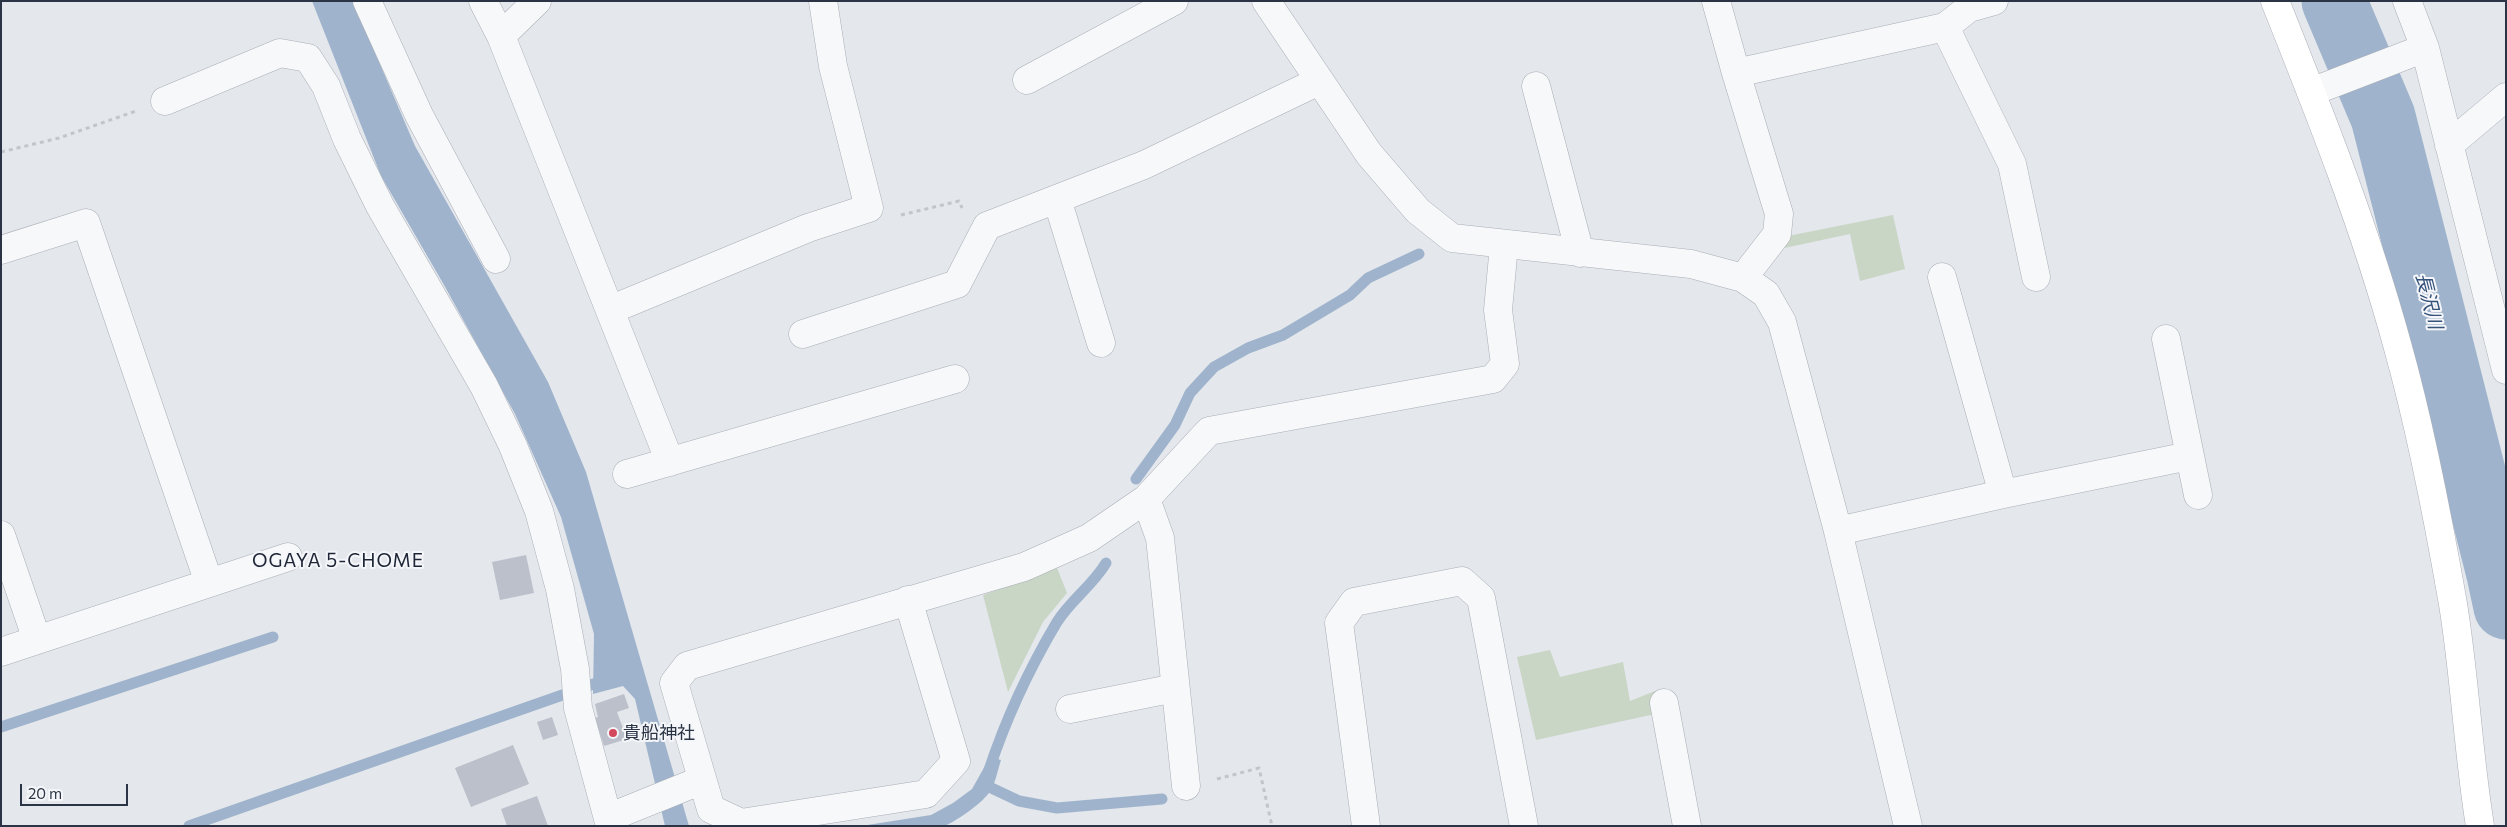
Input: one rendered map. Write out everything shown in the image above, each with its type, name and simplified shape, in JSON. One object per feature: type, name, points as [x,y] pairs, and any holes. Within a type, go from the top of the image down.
[{"type":"street","points":[[367,1],[419,115],[496,259]]},
{"type":"street","points":[[483,1],[501,36],[670,462]]},
{"type":"street","points":[[501,36],[538,1]]},
{"type":"street","points":[[610,310],[808,228],[869,208],[833,66],[823,1]]},
{"type":"street","points":[[1027,80],[1174,1]]},
{"type":"street","points":[[1266,1],[1369,154],[1418,211],[1452,238],[1691,264],[1743,278],[1766,294],[1782,322],[1838,531],[1908,826]]},
{"type":"street","points":[[1716,1],[1779,214],[1777,234],[1743,278]]},
{"type":"street","points":[[1736,73],[1945,27],[1969,8],[1994,1]]},
{"type":"street","points":[[2275,1],[2319,90],[2397,344],[2420,441],[2453,606],[2480,826]]},
{"type":"street","points":[[2407,1],[2416,51],[2449,145],[2506,370]]},
{"type":"street","points":[[1945,27],[2012,164],[2036,277]]},
{"type":"street","points":[[2319,90],[2416,51]]},
{"type":"street","points":[[164,101],[280,53],[308,58],[326,86],[346,139],[380,206],[484,386],[513,446],[539,511],[560,589],[576,674],[578,708],[609,822],[654,800],[692,785]]},
{"type":"street","points":[[803,334],[957,284],[987,226],[1144,165],[1319,81]]},
{"type":"street","points":[[1536,86],[1580,253]]},
{"type":"street","points":[[2449,145],[2506,97]]},
{"type":"street","points":[[1057,199],[1101,343]]},
{"type":"street","points":[[1,250],[86,224],[209,583]]},
{"type":"street","points":[[908,600],[956,761],[926,794],[741,823],[725,820],[711,809],[692,785],[674,683],[687,666],[908,600],[1024,567],[1089,538],[1146,499],[1209,431],[1493,380],[1505,364],[1498,310],[1504,245]]},
{"type":"street","points":[[1942,277],[2003,494]]},
{"type":"street","points":[[2166,339],[2198,495]]},
{"type":"street","points":[[627,474],[955,379]]},
{"type":"street","points":[[1838,531],[2003,494],[2189,456]]},
{"type":"street","points":[[1146,499],[1160,538],[1186,786]]},
{"type":"street","points":[[1,535],[36,640]]},
{"type":"street","points":[[1,652],[288,557]]},
{"type":"street","points":[[1366,826],[1339,623],[1354,602],[1462,581],[1482,598],[1524,826]]},
{"type":"street","points":[[1070,709],[1175,688]]},
{"type":"street","points":[[1664,703],[1687,826]]},
{"type":"path","points":[[1,152],[59,138],[164,101]]},
{"type":"path","points":[[869,208],[886,218],[959,201],[966,219],[987,226]]},
{"type":"path","points":[[1186,786],[1259,768],[1272,826]]},
{"type":"green space","points":[[1893,215],[1905,269],[1860,281],[1850,234],[1775,250],[1788,236]]},
{"type":"green space","points":[[1057,568],[1067,593],[1043,622],[1008,692],[983,595]]},
{"type":"green space","points":[[1550,650],[1560,677],[1623,662],[1630,701],[1655,691],[1655,714],[1536,740],[1517,657]]},
{"type":"water","points":[[312,1],[353,1],[415,146],[548,382],[586,472],[689,826],[665,826],[635,699],[623,686],[593,694],[594,634],[561,517],[515,414],[381,176]]},
{"type":"water","points":[[990,757],[1001,760],[991,790],[977,805],[951,823],[945,826],[861,826],[931,815],[953,803],[972,789]]},
{"type":"building","points":[[526,555],[534,593],[500,600],[492,562]]},
{"type":"building","points":[[624,694],[629,708],[617,712],[627,739],[604,746],[595,718],[598,717],[595,704]]},
{"type":"building","points":[[552,717],[558,735],[543,740],[537,722]]},
{"type":"building","points":[[513,745],[529,784],[471,807],[455,768]]},
{"type":"building","points":[[537,796],[548,826],[507,826],[501,809]]},
{"type":"waterway","name":"長沢川","points":[[2334,1],[2383,117],[2506,607]]},
{"type":"waterway","points":[[1136,479],[1175,425],[1190,393],[1214,367],[1248,348],[1283,335],[1350,295],[1368,278],[1419,254]]},
{"type":"waterway","points":[[988,773],[1027,677],[1057,622],[1106,563]]},
{"type":"waterway","points":[[1,727],[273,637]]},
{"type":"waterway","points":[[189,826],[608,679]]},
{"type":"waterway","points":[[985,785],[1019,801],[1057,808],[1162,799]]},
{"type":"place","name":"貴船神社","points":[[613,733]]},
{"type":"district","name":"OGAYA 5-CHOME","points":[[338,561]]}]
